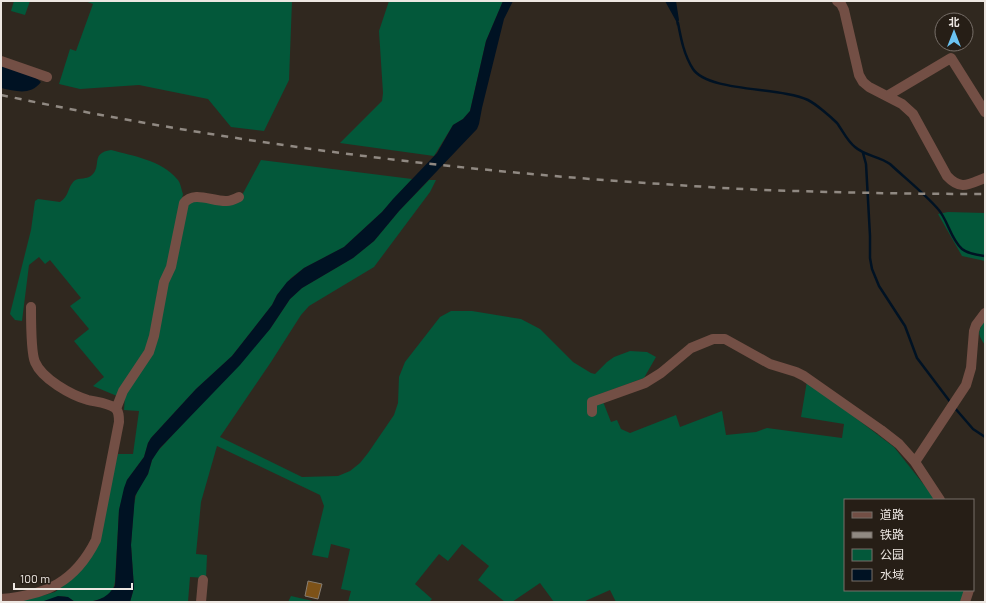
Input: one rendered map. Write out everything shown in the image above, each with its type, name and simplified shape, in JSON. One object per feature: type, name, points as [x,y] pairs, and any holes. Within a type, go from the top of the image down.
[{"type":"street","points":[[837,1],[844,10],[859,75],[863,82],[902,104],[913,114],[947,176],[956,184],[966,186],[985,178]]},
{"type":"street","points":[[886,96],[951,58],[985,112]]},
{"type":"street","points":[[1,60],[47,77]]},
{"type":"street","points":[[116,409],[123,391],[149,352],[154,336],[164,282],[171,267],[184,203],[192,197],[226,201],[239,197]]},
{"type":"street","points":[[1,599],[40,592],[60,583],[74,573],[90,552],[96,540],[116,440],[119,417],[116,409],[112,406],[84,398],[56,384],[45,376],[37,366],[33,358],[31,307]]},
{"type":"street","points":[[915,462],[969,380],[974,331],[976,325],[985,313]]},
{"type":"street","points":[[592,412],[592,402],[645,383],[662,373],[691,348],[713,339],[722,339],[770,364],[804,376],[881,430],[899,444],[915,462],[939,499]]},
{"type":"street","points":[[201,602],[203,580]]},
{"type":"street","points":[[965,602],[969,591]]},
{"type":"green space","points":[[14,1],[30,1],[25,15],[11,11]]},
{"type":"green space","points":[[85,1],[292,1],[289,80],[264,131],[231,127],[208,99],[139,85],[80,89],[59,84],[70,49],[76,51],[93,4]]},
{"type":"green space","points":[[389,1],[503,1],[486,41],[470,111],[463,119],[453,125],[434,156],[340,143],[382,101],[383,93],[379,31]]},
{"type":"green space","points":[[111,150],[137,157],[163,167],[178,181],[183,194],[167,266],[158,288],[148,349],[117,396],[93,386],[104,377],[74,341],[89,329],[70,306],[81,298],[50,260],[45,264],[39,257],[29,265],[22,321],[15,320],[10,314],[31,230],[35,201],[38,199],[60,202],[67,194],[74,181],[90,177],[95,171],[98,157],[101,154]]},
{"type":"green space","points":[[261,160],[412,179],[382,212],[344,247],[304,268],[291,278],[232,356],[196,389],[151,438],[144,457],[127,480],[119,510],[115,581],[110,593],[100,599],[88,602],[75,602],[62,596],[39,602],[1,602],[1,600],[38,597],[55,592],[67,583],[84,563],[118,454],[133,454],[139,411],[124,410],[125,395],[147,362],[162,295],[189,202],[240,199]]},
{"type":"green space","points":[[429,180],[436,180],[430,192],[374,267],[309,306],[301,315],[220,437],[302,477],[338,476],[350,471],[360,463],[368,453],[394,415],[398,403],[399,377],[405,362],[440,317],[451,311],[472,311],[521,319],[540,329],[573,362],[595,374],[614,357],[630,351],[647,352],[656,357],[644,378],[600,394],[611,422],[617,420],[621,429],[630,433],[676,415],[680,427],[722,411],[726,435],[756,432],[767,428],[842,438],[844,424],[801,417],[807,381],[894,447],[935,499],[844,499],[844,591],[965,591],[961,602],[616,602],[610,590],[583,602],[554,602],[540,583],[512,602],[505,602],[478,580],[489,566],[462,544],[448,561],[439,554],[415,584],[432,599],[429,602],[348,602],[351,591],[341,589],[350,549],[331,544],[328,558],[312,555],[324,506],[320,495],[217,446],[201,502],[196,554],[207,555],[206,578],[190,577],[188,602],[130,602],[134,588],[131,545],[134,504],[137,491],[148,474],[152,460],[156,453],[270,329],[290,299],[302,288],[353,258],[374,241],[399,211]]},
{"type":"green space","points":[[948,212],[985,213],[985,261],[962,256],[938,214]]},
{"type":"green space","points":[[985,320],[985,345],[979,332]]},
{"type":"green space","points":[[291,596],[317,602],[288,602]]},
{"type":"water","points":[[503,1],[513,1],[504,19],[477,129],[399,211],[374,241],[353,258],[302,288],[290,299],[270,329],[240,365],[160,448],[152,460],[148,474],[135,496],[131,545],[134,588],[130,602],[89,602],[104,597],[115,586],[119,510],[124,488],[127,480],[144,457],[151,438],[196,389],[232,356],[272,305],[277,295],[287,282],[304,268],[344,247],[382,212],[437,153],[453,125],[463,119],[470,111],[486,41]]},
{"type":"water","points":[[665,1],[676,1],[679,20],[677,26],[676,21]]},
{"type":"water","points":[[1,63],[28,72],[41,82],[37,86],[27,91],[1,88]]},
{"type":"water","points":[[58,596],[68,597],[75,602],[41,602]]},
{"type":"building","points":[[308,581],[322,584],[318,599],[305,596]]},
{"type":"waterway","points":[[678,23],[687,58],[693,69],[701,76],[714,82],[781,93],[808,100],[837,123],[852,145],[859,150],[890,164],[927,198],[941,213],[958,245],[964,251],[985,256]]},
{"type":"waterway","points":[[863,153],[866,164],[870,258],[872,269],[879,286],[905,326],[917,358],[951,403]]},
{"type":"waterway","points":[[954,407],[973,429],[985,437]]},
{"type":"railway","points":[[1,95],[247,140],[330,152],[496,171],[779,191],[985,194]]}]
